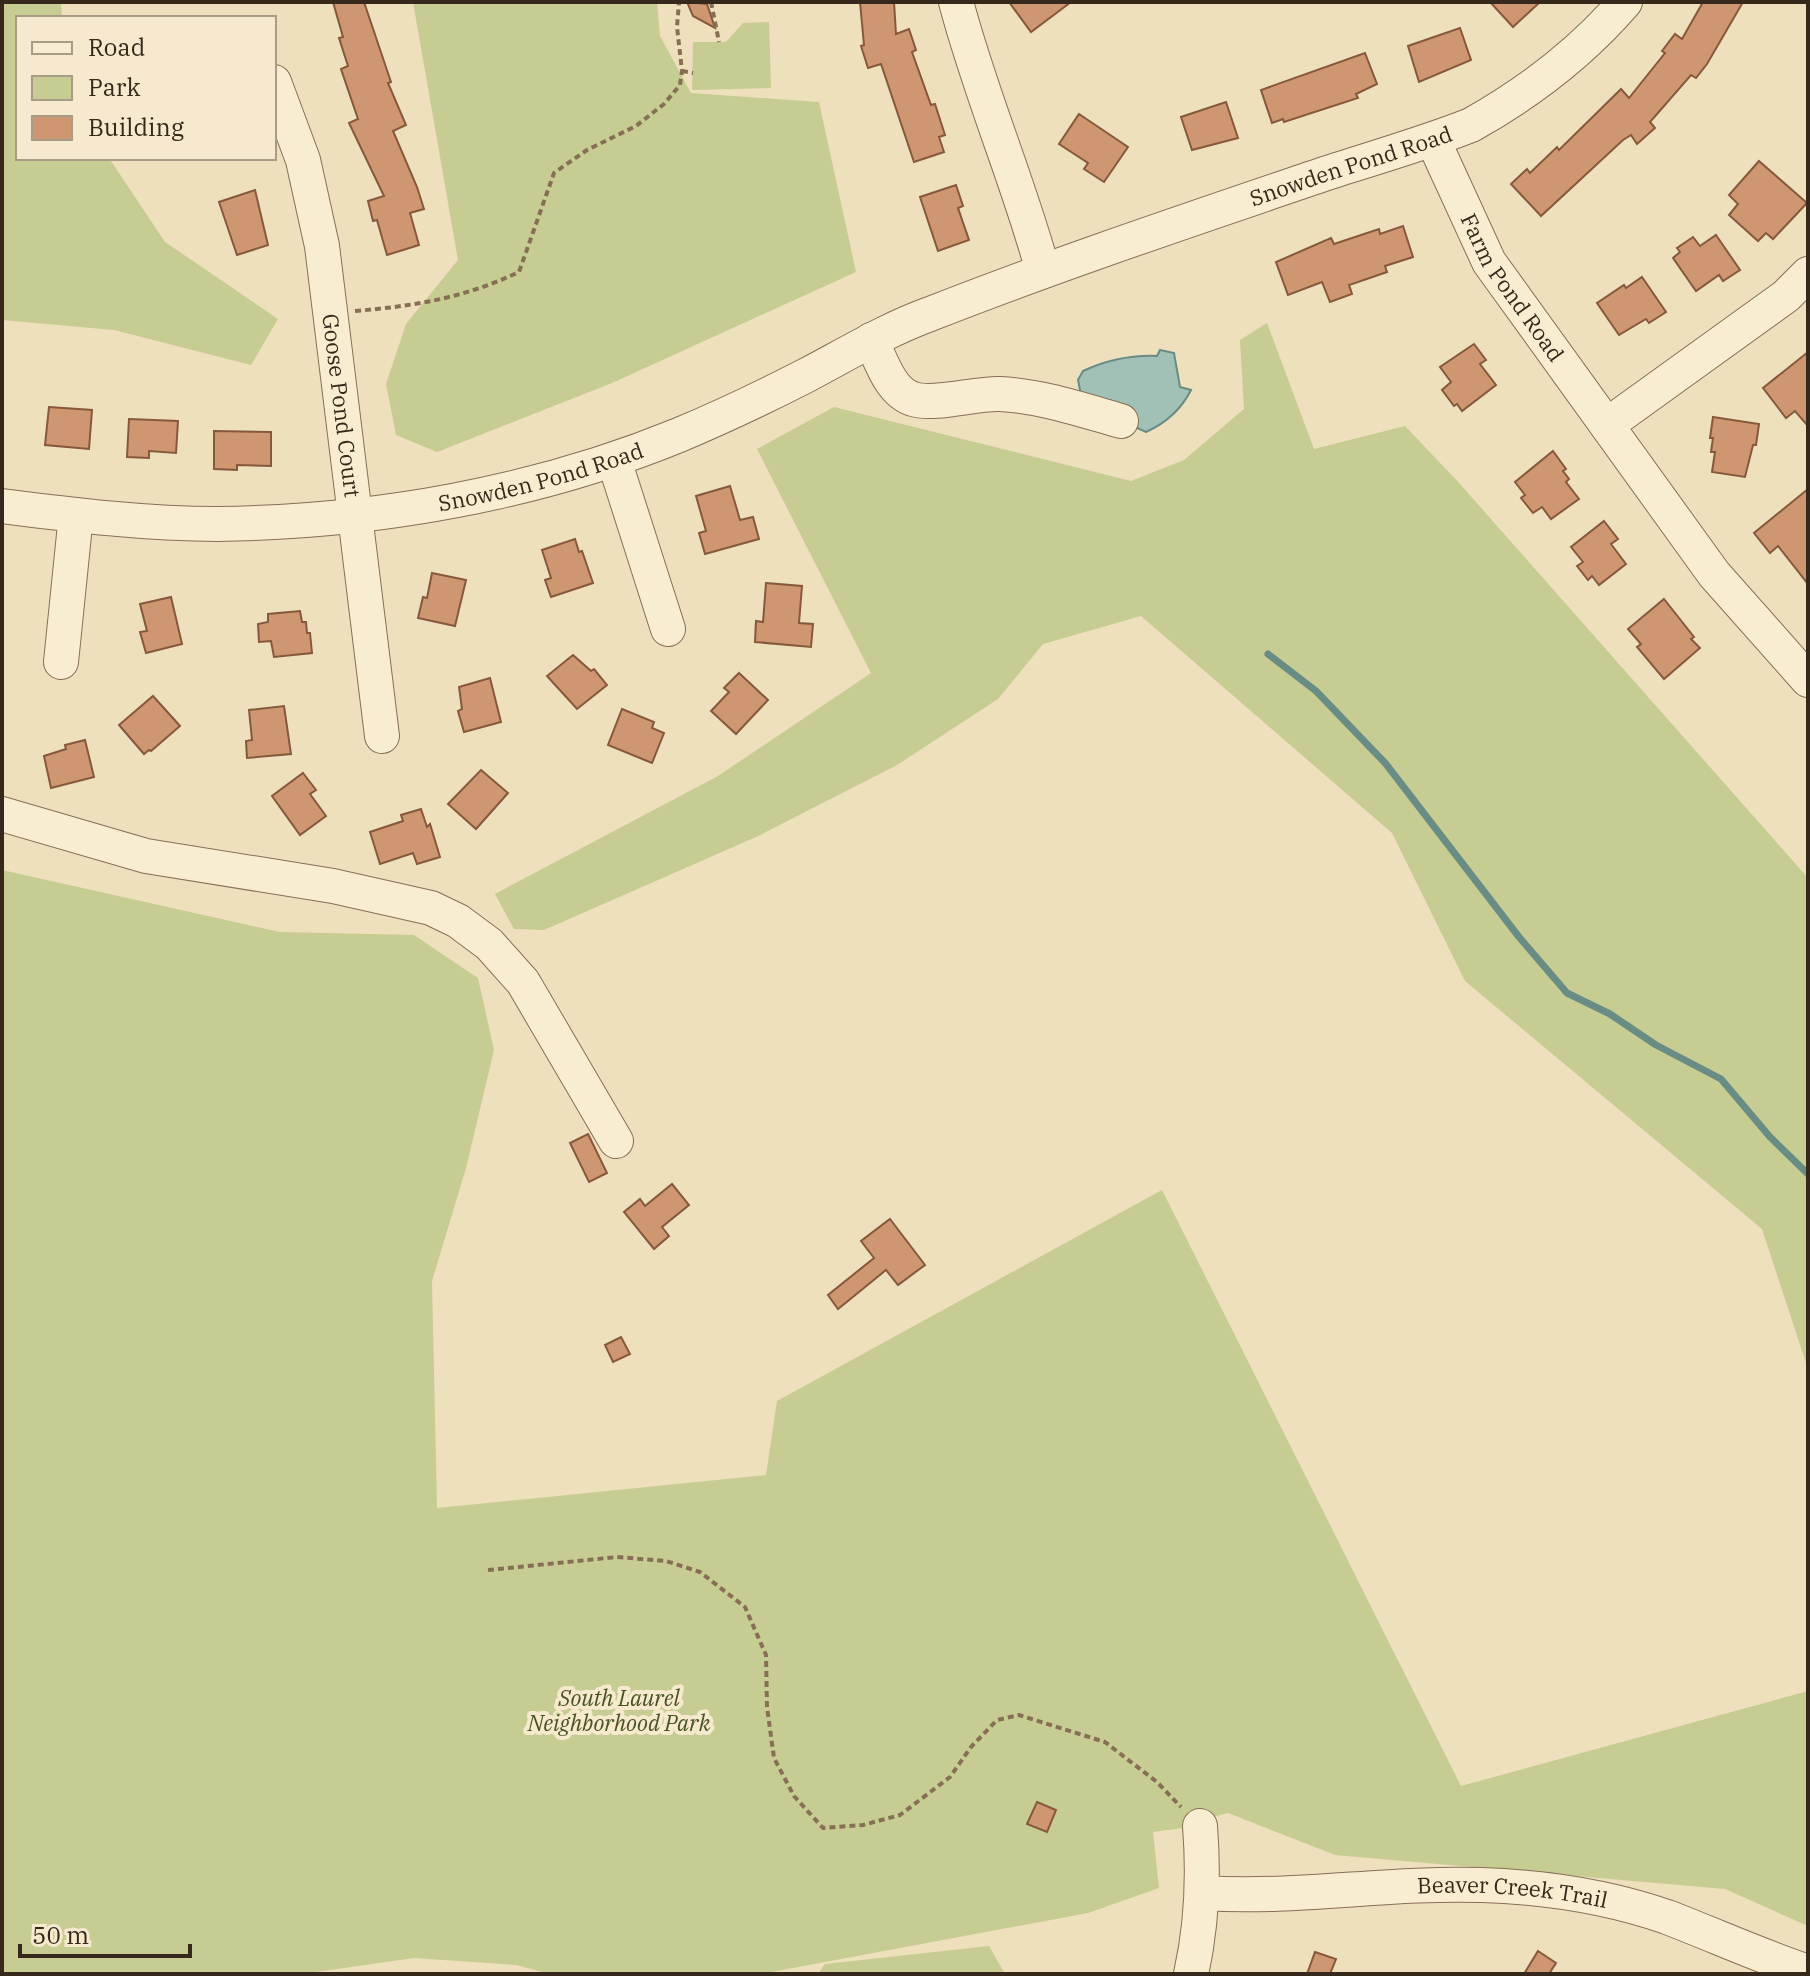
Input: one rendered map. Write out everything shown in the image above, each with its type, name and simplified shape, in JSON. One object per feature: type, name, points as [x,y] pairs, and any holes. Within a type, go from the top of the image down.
[{"type":"street","points":[[956,2],[987,101],[1026,208],[1043,271]]},
{"type":"street","name":"Snowden Pond Road","points":[[2,506],[153,522],[219,524],[354,515],[468,498],[528,485],[614,460],[736,410],[926,315],[1043,271],[1471,125],[1536,86],[1598,32],[1625,2]]},
{"type":"street","name":"Goose Pond Court","points":[[276,87],[303,160],[322,246],[382,736]]},
{"type":"street","name":"Farm Pond Road","points":[[1433,140],[1489,262],[1714,574],[1808,680]]},
{"type":"street","points":[[1607,425],[1786,296],[1808,274]]},
{"type":"street","points":[[871,340],[899,391],[914,400],[995,394],[1020,396],[1121,421]]},
{"type":"street","points":[[614,460],[668,629]]},
{"type":"street","points":[[61,662],[76,515]]},
{"type":"street","points":[[2,814],[146,856],[333,886],[431,908],[458,921],[489,944],[523,982],[616,1141]]},
{"type":"street","points":[[1191,1974],[1203,1893],[1200,1826]]},
{"type":"street","name":"Beaver Creek Trail","points":[[1203,1893],[1251,1896],[1482,1885],[1540,1891],[1615,1903],[1664,1916],[1808,1972]]},
{"type":"path","points":[[329,313],[432,303],[483,289],[519,272],[554,173],[587,150],[636,126],[664,104],[680,85],[679,2]]},
{"type":"path","points":[[711,2],[719,42]]},
{"type":"path","points":[[682,71],[693,73]]},
{"type":"path","points":[[488,1570],[617,1557],[666,1561],[700,1572],[745,1607],[766,1655],[767,1707],[774,1758],[794,1796],[823,1828],[863,1825],[900,1815],[950,1777],[971,1747],[997,1720],[1019,1715],[1105,1742],[1157,1782],[1200,1826]]},
{"type":"green space","points":[[2,2],[61,2],[62,16],[16,16],[16,160],[110,160],[165,242],[278,319],[251,365],[114,330],[2,320]]},
{"type":"green space","points":[[413,2],[657,2],[660,36],[691,93],[819,102],[856,272],[612,383],[437,452],[396,435],[386,384],[406,324],[458,260]]},
{"type":"green space","points":[[769,22],[771,88],[692,90],[693,42],[726,42],[743,23]]},
{"type":"green space","points":[[1267,323],[1314,449],[1405,426],[1460,484],[1808,878],[1808,1369],[1762,1229],[1465,981],[1392,833],[1141,616],[1043,644],[998,699],[897,765],[756,837],[544,930],[514,929],[495,894],[718,776],[871,673],[757,449],[834,407],[1131,481],[1184,460],[1244,409],[1240,340]]},
{"type":"green space","name":"South Laurel Neighborhood Park","points":[[2,870],[280,932],[414,935],[478,978],[494,1050],[466,1168],[432,1281],[437,1508],[766,1475],[777,1401],[1162,1190],[1461,1786],[1808,1691],[1808,1926],[1725,1889],[1335,1855],[1228,1813],[1204,1819],[1205,1825],[1153,1832],[1159,1888],[1088,1913],[760,1974],[550,1974],[516,1965],[414,1958],[302,1974],[2,1974]]},
{"type":"green space","points":[[989,1946],[1005,1974],[818,1974],[825,1964]]},
{"type":"water","points":[[1160,350],[1174,353],[1180,387],[1191,390],[1167,420],[1146,432],[1137,428],[1134,418],[1081,395],[1078,380],[1083,371],[1120,359],[1157,356]]},
{"type":"building","points":[[333,2],[364,2],[391,82],[388,83],[406,125],[393,131],[424,209],[410,213],[419,245],[387,255],[368,201],[384,196],[349,123],[358,119],[341,69],[348,66]]},
{"type":"building","points":[[687,2],[707,4],[715,28],[693,16]]},
{"type":"building","points":[[860,2],[894,2],[896,34],[909,29],[916,50],[912,52],[945,135],[939,137],[944,152],[914,162],[881,64],[868,68],[861,46],[864,45]]},
{"type":"building","points":[[1009,2],[1071,2],[1031,32]]},
{"type":"building","points":[[1490,2],[1540,2],[1513,27]]},
{"type":"building","points":[[1703,2],[1743,2],[1707,64],[1696,78],[1691,75],[1650,122],[1655,128],[1637,144],[1631,135],[1623,140],[1541,216],[1511,184],[1527,169],[1530,173],[1557,147],[1559,150],[1621,89],[1629,98],[1665,53],[1662,51],[1675,34],[1682,39]]},
{"type":"building","points":[[1460,28],[1471,60],[1419,82],[1408,46]]},
{"type":"building","points":[[1365,53],[1377,84],[1356,94],[1358,98],[1272,123],[1261,90]]},
{"type":"building","points":[[1226,102],[1238,138],[1192,150],[1181,117]]},
{"type":"building","points":[[1079,114],[1128,147],[1104,182],[1084,169],[1088,163],[1059,144]]},
{"type":"building","points":[[1759,161],[1807,203],[1773,239],[1766,233],[1758,241],[1729,215],[1738,204],[1729,195]]},
{"type":"building","points":[[956,185],[963,206],[958,208],[969,240],[938,251],[920,197]]},
{"type":"building","points":[[255,190],[268,245],[237,255],[219,202]]},
{"type":"building","points":[[1403,226],[1413,257],[1385,266],[1387,272],[1349,285],[1352,294],[1330,302],[1322,282],[1288,295],[1276,262],[1331,238],[1334,244],[1379,229],[1380,234]]},
{"type":"building","points":[[1716,235],[1740,270],[1723,281],[1719,275],[1696,291],[1673,258],[1680,252],[1677,248],[1693,237],[1700,246]]},
{"type":"building","points":[[1642,277],[1666,312],[1649,323],[1646,319],[1619,335],[1597,303]]},
{"type":"building","points":[[1474,344],[1486,360],[1480,364],[1496,385],[1462,411],[1442,390],[1451,382],[1440,367]]},
{"type":"building","points":[[1808,352],[1808,426],[1795,411],[1786,418],[1763,388]]},
{"type":"building","points":[[49,407],[92,410],[89,449],[45,445]]},
{"type":"building","points":[[1713,417],[1759,424],[1756,445],[1753,445],[1745,477],[1712,472],[1715,452],[1711,452],[1713,438],[1710,438]]},
{"type":"building","points":[[129,419],[178,421],[176,453],[149,451],[149,458],[127,457]]},
{"type":"building","points":[[214,431],[271,432],[271,466],[237,465],[237,470],[214,469]]},
{"type":"building","points":[[1553,451],[1566,469],[1563,471],[1569,479],[1566,482],[1579,499],[1551,519],[1542,507],[1533,513],[1521,498],[1525,495],[1515,482]]},
{"type":"building","points":[[730,486],[740,520],[753,517],[759,539],[705,554],[699,533],[706,531],[696,496]]},
{"type":"building","points":[[1808,489],[1808,584],[1778,546],[1770,553],[1754,533]]},
{"type":"building","points":[[1604,521],[1618,539],[1611,544],[1626,564],[1599,585],[1592,576],[1588,580],[1577,566],[1583,562],[1571,547]]},
{"type":"building","points":[[575,539],[593,583],[551,597],[545,580],[551,578],[542,550]]},
{"type":"building","points":[[432,573],[466,580],[455,626],[418,618],[423,597],[427,598]]},
{"type":"building","points":[[766,583],[802,586],[799,623],[813,624],[811,647],[755,642],[756,621],[763,622]]},
{"type":"building","points":[[171,597],[182,644],[146,653],[140,632],[147,631],[140,604]]},
{"type":"building","points":[[1664,599],[1700,648],[1664,679],[1637,647],[1641,644],[1628,629]]},
{"type":"building","points":[[300,611],[307,633],[310,633],[312,653],[274,657],[271,641],[259,642],[258,624],[268,622],[268,614]]},
{"type":"building","points":[[573,655],[591,671],[594,669],[607,685],[577,709],[547,676]]},
{"type":"building","points":[[739,673],[768,700],[736,734],[711,711],[729,692],[724,688]]},
{"type":"building","points":[[490,678],[501,722],[464,732],[458,711],[462,709],[459,687]]},
{"type":"building","points":[[153,696],[180,726],[144,754],[119,725]]},
{"type":"building","points":[[284,706],[291,754],[247,758],[246,741],[252,740],[249,710]]},
{"type":"building","points":[[622,709],[654,722],[652,728],[664,733],[652,763],[608,745]]},
{"type":"building","points":[[85,740],[94,777],[51,788],[44,756],[66,749],[65,745]]},
{"type":"building","points":[[481,770],[508,793],[476,829],[448,804]]},
{"type":"building","points":[[303,773],[316,790],[310,794],[326,816],[300,835],[272,796]]},
{"type":"building","points":[[421,809],[427,827],[430,824],[440,857],[417,864],[413,853],[380,864],[370,832],[403,821],[401,815]]},
{"type":"building","points":[[588,1134],[607,1173],[589,1182],[570,1143]]},
{"type":"building","points":[[672,1184],[689,1205],[662,1227],[669,1236],[654,1249],[624,1212],[640,1199],[645,1206]]},
{"type":"building","points":[[890,1219],[925,1265],[898,1285],[886,1270],[838,1309],[828,1295],[874,1258],[861,1241]]},
{"type":"building","points":[[621,1337],[630,1354],[613,1362],[605,1345]]},
{"type":"building","points":[[1037,1802],[1056,1810],[1047,1832],[1027,1824]]},
{"type":"building","points":[[1538,1951],[1556,1963],[1549,1974],[1524,1974]]},
{"type":"building","points":[[1315,1952],[1336,1959],[1330,1974],[1307,1974]]},
{"type":"waterway","points":[[1268,654],[1316,691],[1386,764],[1519,937],[1567,993],[1610,1014],[1656,1045],[1721,1079],[1770,1137],[1808,1174]]}]
